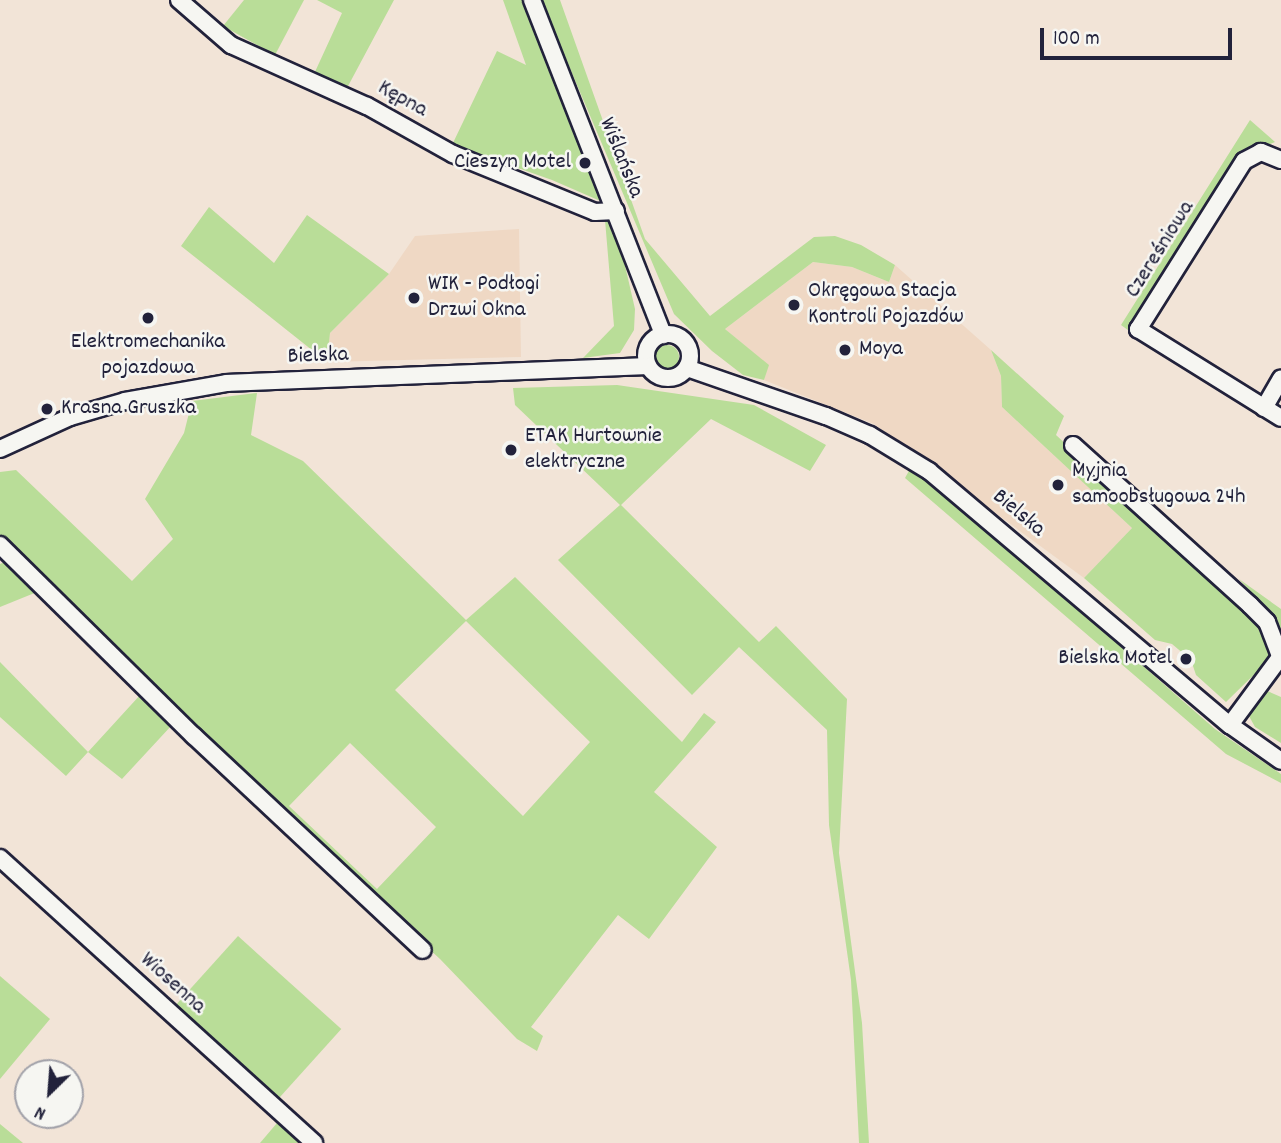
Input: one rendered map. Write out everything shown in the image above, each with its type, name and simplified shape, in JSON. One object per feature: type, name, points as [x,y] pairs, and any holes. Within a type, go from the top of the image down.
[{"type":"street","name":"Kępna","points":[[179,0],[231,45],[358,101],[453,154],[595,212],[616,211]]},
{"type":"street","name":"Wiślańska","points":[[533,0],[663,334]]},
{"type":"street","name":"Czereśniowa","points":[[1281,160],[1261,152],[1244,161],[1138,329],[1281,418]]},
{"type":"street","points":[[663,334],[684,341],[690,354],[687,369],[676,377],[663,379],[648,366],[647,347],[663,334]]},
{"type":"street","name":"Bielska","points":[[0,449],[70,417],[103,407],[227,383],[648,366]]},
{"type":"street","name":"Bielska","points":[[687,369],[826,416],[870,435],[929,471],[1230,725],[1281,761]]},
{"type":"street","points":[[1264,408],[1281,379]]},
{"type":"street","points":[[1073,445],[1266,622],[1281,656],[1230,725]]},
{"type":"street","points":[[0,545],[194,736],[423,950]]},
{"type":"street","name":"Wiosenna","points":[[0,858],[314,1143]]},
{"type":"shaded area","points":[[519,229],[521,357],[327,362],[330,333],[389,274],[415,236]]},
{"type":"shaded area","points":[[813,262],[852,267],[889,282],[895,265],[991,350],[1001,376],[1002,407],[1132,528],[1084,578],[874,424],[764,380],[768,365],[725,329]]},
{"type":"green space","points":[[244,0],[304,0],[275,55],[223,26]]},
{"type":"green space","points":[[317,0],[394,0],[347,88],[314,74],[342,13]]},
{"type":"green space","points":[[503,0],[523,0],[605,203],[552,180],[452,145],[497,51],[526,65]]},
{"type":"green space","points":[[541,0],[560,0],[645,239],[710,316],[814,237],[835,236],[861,245],[895,265],[889,282],[852,267],[813,262],[725,329],[769,365],[764,380],[743,375],[712,351],[674,314]]},
{"type":"green space","points":[[1250,120],[1275,142],[1243,155],[1132,333],[1121,325]]},
{"type":"green space","points":[[209,207],[274,263],[307,215],[389,274],[330,333],[327,362],[181,246]]},
{"type":"green space","points":[[605,220],[615,222],[635,309],[634,330],[620,353],[583,358],[614,326]]},
{"type":"green space","points":[[667,345],[676,348],[679,357],[676,366],[667,369],[658,366],[655,357],[658,348]]},
{"type":"green space","points":[[991,350],[1064,416],[1056,435],[1244,609],[1267,638],[1272,657],[1226,702],[1196,675],[1191,660],[1172,644],[1155,640],[1084,578],[1132,528],[1002,407],[1001,376]]},
{"type":"green space","points":[[617,385],[754,405],[826,445],[810,471],[711,419],[621,505],[759,642],[776,626],[847,699],[839,853],[862,1023],[869,1143],[859,1143],[851,980],[829,825],[827,730],[739,647],[692,695],[558,560],[620,505],[515,405],[513,388]]},
{"type":"green space","points":[[257,393],[251,435],[303,461],[466,620],[515,577],[682,742],[704,713],[716,722],[654,792],[717,847],[649,939],[618,915],[531,1027],[543,1036],[537,1051],[517,1039],[440,959],[272,805],[0,537],[0,472],[16,470],[132,581],[173,539],[145,499],[184,433],[192,401]],"holes":[[[466,621],[590,742],[523,816],[395,690]],[[350,743],[436,827],[377,889],[289,806]]]},
{"type":"green space","points":[[910,469],[999,540],[1215,729],[1281,774],[1281,783],[1226,754],[905,478]]},
{"type":"green space","points":[[7,561],[37,592],[0,607],[0,564]]},
{"type":"green space","points":[[1239,579],[1281,609],[1281,639],[1271,614]]},
{"type":"green space","points":[[0,662],[88,752],[66,776],[0,717]]},
{"type":"green space","points":[[1265,690],[1281,697],[1281,743],[1255,727],[1249,716]]},
{"type":"green space","points":[[141,694],[172,725],[122,779],[88,752]]},
{"type":"green space","points":[[238,936],[341,1029],[276,1101],[173,1008]]},
{"type":"green space","points":[[0,976],[50,1019],[0,1079]]},
{"type":"green space","points":[[277,1123],[300,1143],[260,1143]]},
{"type":"green space","points":[[0,1124],[23,1143],[0,1143]]},
{"type":"place","name":"Cieszyn Motel","points":[[585,163]]},
{"type":"place","name":"WIK - Podłogi Drzwi Okna","points":[[414,298]]},
{"type":"place","name":"Okręgowa Stacja Kontroli Pojazdów","points":[[794,305]]},
{"type":"place","name":"Elektromechanika pojazdowa","points":[[148,318]]},
{"type":"place","name":"Moya","points":[[845,350]]},
{"type":"place","name":"Krasna Gruszka","points":[[47,409]]},
{"type":"place","name":"ETAK Hurtownie elektryczne","points":[[511,450]]},
{"type":"place","name":"Myjnia samoobsługowa 24h","points":[[1058,485]]},
{"type":"place","name":"Bielska Motel","points":[[1186,659]]}]
